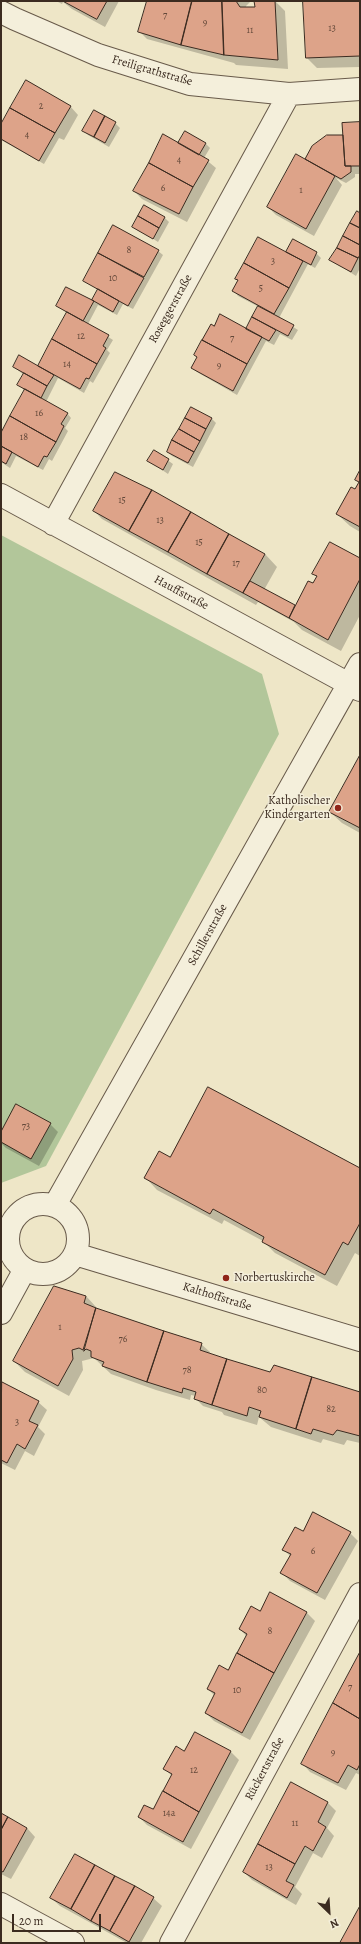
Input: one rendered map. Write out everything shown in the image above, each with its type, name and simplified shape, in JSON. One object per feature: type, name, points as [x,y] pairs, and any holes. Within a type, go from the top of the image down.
[{"type":"street","name":"Freiligrathstraße","points":[[1,12],[98,55],[190,84],[289,94],[360,89]]},
{"type":"street","name":"Roseggerstraße","points":[[53,524],[289,94]]},
{"type":"street","name":"Hauffstraße","points":[[1,495],[355,687]]},
{"type":"street","name":"Schillerstraße","points":[[55,1205],[355,687],[360,664]]},
{"type":"street","points":[[46,1203],[55,1205],[66,1212],[74,1221],[78,1232],[78,1243],[75,1254],[68,1264],[59,1271],[42,1273],[25,1269],[16,1261],[10,1251],[5,1227],[23,1209],[34,1204],[46,1203]]},
{"type":"street","name":"Kalthoffstraße","points":[[75,1254],[360,1340]]},
{"type":"street","points":[[1,1313],[25,1269]]},
{"type":"street","name":"Rückertstraße","points":[[171,1943],[360,1594]]},
{"type":"street","points":[[4,1912],[73,1943]]},
{"type":"green space","points":[[1,535],[262,674],[279,734],[46,1166],[1,1183]]},
{"type":"building","points":[[63,1],[107,1],[97,19]]},
{"type":"building","points":[[147,1],[192,1],[181,45],[138,32]]},
{"type":"building","points":[[192,1],[222,1],[224,55],[181,45]]},
{"type":"building","points":[[222,1],[236,1],[240,7],[255,7],[254,1],[275,1],[278,60],[224,55]]},
{"type":"building","points":[[303,1],[360,1],[360,56],[306,58]]},
{"type":"building","points":[[26,80],[71,106],[55,133],[10,108]]},
{"type":"building","points":[[10,108],[55,133],[39,161],[1,139],[1,124]]},
{"type":"building","points":[[94,110],[105,116],[94,137],[82,131]]},
{"type":"building","points":[[105,116],[116,122],[105,143],[94,137]]},
{"type":"building","points":[[360,122],[360,166],[345,166],[342,123]]},
{"type":"building","points":[[185,131],[206,143],[199,155],[178,143]]},
{"type":"building","points":[[163,134],[209,160],[193,187],[149,163]]},
{"type":"building","points":[[327,135],[343,135],[345,166],[351,166],[351,172],[341,179],[305,159],[312,146]]},
{"type":"building","points":[[296,154],[335,176],[306,229],[267,207]]},
{"type":"building","points":[[149,163],[193,187],[179,214],[133,191]]},
{"type":"building","points":[[144,205],[165,217],[159,228],[138,216]]},
{"type":"building","points":[[357,211],[360,213],[360,228],[350,223]]},
{"type":"building","points":[[138,216],[159,228],[153,239],[132,227]]},
{"type":"building","points":[[350,223],[360,228],[360,245],[343,236]]},
{"type":"building","points":[[113,225],[159,250],[144,277],[98,253]]},
{"type":"building","points":[[343,236],[360,245],[360,255],[358,258],[337,248]]},
{"type":"building","points":[[258,237],[303,261],[289,288],[244,263]]},
{"type":"building","points":[[293,239],[317,252],[311,265],[286,252]]},
{"type":"building","points":[[337,248],[358,258],[351,272],[329,260]]},
{"type":"building","points":[[98,253],[144,278],[128,306],[83,281]]},
{"type":"building","points":[[244,263],[289,288],[274,314],[232,291],[238,280],[235,279]]},
{"type":"building","points":[[66,287],[94,301],[83,321],[56,306]]},
{"type":"building","points":[[98,289],[119,301],[113,312],[92,300]]},
{"type":"building","points":[[258,306],[294,325],[288,336],[252,317]]},
{"type":"building","points":[[67,312],[109,335],[103,346],[106,348],[97,364],[52,339]]},
{"type":"building","points":[[220,314],[262,337],[247,364],[202,340],[211,324],[214,326]]},
{"type":"building","points":[[252,317],[276,330],[269,341],[246,329]]},
{"type":"building","points":[[52,339],[97,364],[89,379],[86,378],[80,389],[38,366]]},
{"type":"building","points":[[202,340],[247,364],[233,391],[191,368],[197,357],[194,355]]},
{"type":"building","points":[[19,355],[54,375],[47,386],[13,367]]},
{"type":"building","points":[[24,373],[47,386],[41,398],[17,385]]},
{"type":"building","points":[[25,389],[68,413],[61,424],[64,426],[56,442],[10,416]]},
{"type":"building","points":[[191,407],[212,418],[206,429],[185,418]]},
{"type":"building","points":[[10,416],[56,442],[47,457],[44,456],[38,467],[1,446],[1,433]]},
{"type":"building","points":[[185,418],[206,429],[200,441],[179,429]]},
{"type":"building","points":[[179,429],[200,441],[194,452],[172,440]]},
{"type":"building","points":[[172,440],[194,452],[188,463],[167,452]]},
{"type":"building","points":[[1,446],[12,452],[6,464],[1,461]]},
{"type":"building","points":[[154,450],[169,459],[163,470],[147,461]]},
{"type":"building","points":[[360,470],[360,527],[336,514],[351,487],[355,489],[359,482],[355,480]]},
{"type":"building","points":[[115,472],[152,490],[129,531],[93,511]]},
{"type":"building","points":[[152,490],[191,512],[168,552],[129,531]]},
{"type":"building","points":[[191,512],[229,534],[207,574],[168,552]]},
{"type":"building","points":[[229,534],[265,554],[243,593],[207,574]]},
{"type":"building","points":[[330,542],[360,558],[360,579],[328,640],[289,618],[308,581],[313,583],[317,576],[312,574]]},
{"type":"building","points":[[250,581],[295,605],[289,618],[243,593]]},
{"type":"building","points":[[360,755],[360,828],[329,812]]},
{"type":"building","points":[[208,1087],[360,1168],[360,1223],[348,1245],[343,1242],[325,1275],[262,1242],[264,1237],[213,1209],[210,1214],[144,1178],[159,1151],[170,1157]]},
{"type":"building","points":[[16,1104],[51,1123],[31,1159],[1,1142],[1,1132]]},
{"type":"building","points":[[54,1286],[86,1296],[84,1303],[96,1308],[83,1350],[79,1348],[72,1350],[73,1359],[58,1386],[13,1361]]},
{"type":"building","points":[[96,1308],[164,1331],[147,1382],[102,1366],[104,1362],[91,1357],[91,1351],[86,1349],[84,1351]]},
{"type":"building","points":[[164,1331],[202,1343],[200,1350],[227,1359],[212,1405],[194,1399],[196,1392],[183,1388],[182,1393],[147,1382]]},
{"type":"building","points":[[227,1359],[270,1372],[274,1365],[312,1377],[296,1429],[259,1417],[261,1411],[249,1407],[247,1416],[212,1405]]},
{"type":"building","points":[[312,1377],[360,1392],[360,1436],[337,1430],[333,1435],[313,1429],[311,1434],[296,1429]]},
{"type":"building","points":[[2,1382],[39,1401],[29,1421],[38,1425],[25,1449],[17,1444],[7,1463],[1,1460]]},
{"type":"building","points":[[313,1512],[351,1532],[317,1593],[280,1573],[291,1554],[282,1550],[295,1527],[303,1531]]},
{"type":"building","points":[[270,1592],[307,1612],[274,1673],[237,1653],[247,1634],[239,1629],[251,1606],[260,1611]]},
{"type":"building","points":[[360,1652],[360,1719],[333,1703]]},
{"type":"building","points":[[237,1653],[274,1673],[242,1733],[205,1713],[215,1693],[207,1689],[219,1665],[228,1670]]},
{"type":"building","points":[[333,1703],[360,1719],[360,1764],[357,1770],[348,1765],[338,1783],[301,1764]]},
{"type":"building","points":[[195,1732],[231,1751],[199,1812],[163,1791],[172,1774],[163,1769],[176,1746],[184,1751]]},
{"type":"building","points":[[291,1782],[328,1802],[318,1822],[326,1827],[313,1851],[305,1846],[295,1864],[258,1844]]},
{"type":"building","points":[[163,1791],[199,1812],[183,1842],[138,1817],[144,1805],[153,1809]]},
{"type":"building","points":[[1,1813],[8,1817],[1,1830]]},
{"type":"building","points":[[8,1817],[27,1828],[3,1872],[1,1871],[1,1830]]},
{"type":"building","points":[[258,1844],[295,1864],[286,1881],[294,1885],[287,1898],[243,1872]]},
{"type":"building","points":[[75,1854],[95,1865],[71,1909],[50,1898]]},
{"type":"building","points":[[95,1865],[115,1876],[91,1921],[71,1909]]},
{"type":"building","points":[[115,1876],[135,1886],[110,1931],[91,1921]]},
{"type":"building","points":[[135,1886],[154,1897],[129,1942],[110,1931]]},
{"type":"building","points":[[360,1906],[360,1943],[340,1943]]},
{"type":"place","name":"Katholischer Kindergarten","points":[[338,808]]},
{"type":"place","name":"Norbertuskirche","points":[[226,1278]]}]
